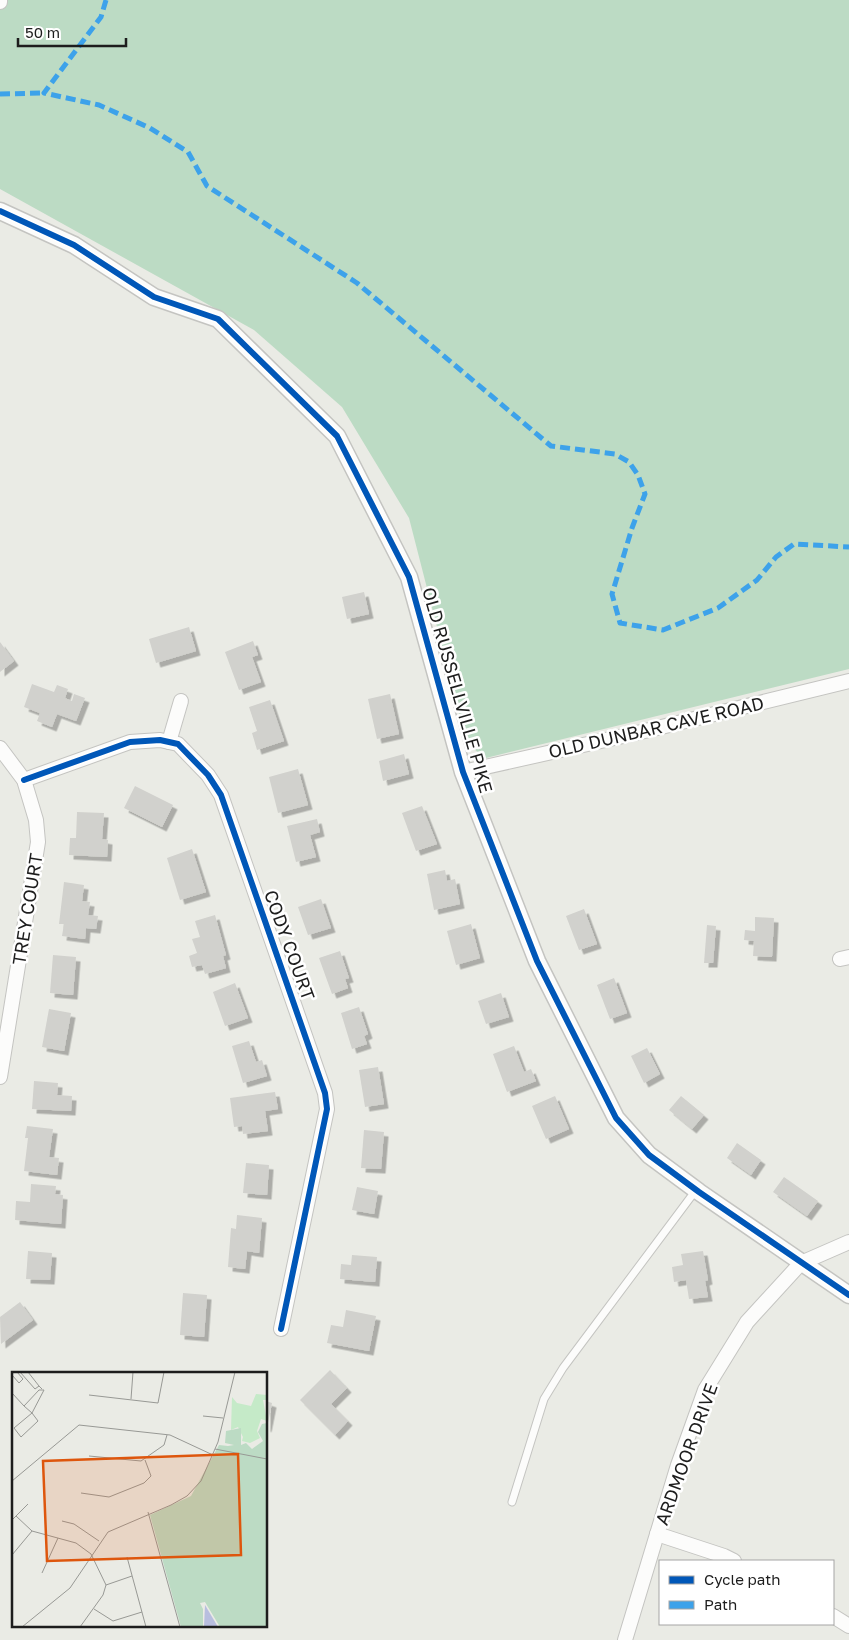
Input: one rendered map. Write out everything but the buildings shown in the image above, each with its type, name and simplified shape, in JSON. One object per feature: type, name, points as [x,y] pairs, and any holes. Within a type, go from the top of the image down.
[{"type":"street","name":"OLD RUSSELLVILLE PIKE","points":[[0,211],[74,244],[154,297],[218,319],[337,436],[409,577],[463,772],[537,961],[616,1118],[649,1155],[696,1190],[849,1295]]},
{"type":"street","name":"OLD DUNBAR CAVE ROAD","points":[[463,772],[641,732],[849,681]]},
{"type":"street","points":[[24,780],[130,742],[160,740],[169,742],[181,702]]},
{"type":"street","name":"CODY COURT","points":[[169,742],[178,744],[208,775],[221,795],[326,1093],[326,1109],[281,1329]]},
{"type":"street","name":"TREY COURT","points":[[0,748],[24,780],[36,820],[38,842],[0,1077]]},
{"type":"street","points":[[802,1263],[849,1242]]},
{"type":"street","name":"ARDMOOR DRIVE","points":[[625,1640],[678,1465],[705,1390],[747,1322],[802,1263]]},
{"type":"street","points":[[657,1534],[732,1560]]},
{"type":"street","points":[[834,1617],[849,1626]]},
{"type":"lane","points":[[512,1502],[544,1399],[563,1368],[696,1190]]},
{"type":"green space","points":[[0,0],[849,0],[849,669],[486,758],[467,744],[409,518],[342,407],[254,330],[0,189]]},
{"type":"marked path","points":[[106,0],[101,17],[44,93],[99,105],[150,128],[188,152],[207,186],[357,283],[551,446],[615,454],[629,462],[638,475],[645,494],[632,528],[612,594],[620,623],[663,630],[718,608],[757,580],[776,557],[794,544],[849,547]]},
{"type":"marked path","points":[[0,94],[44,93]]},
{"type":"cycle path","points":[[0,211],[74,245],[154,297],[218,319],[337,436],[409,577],[463,772],[537,961],[616,1118],[649,1155],[699,1192],[849,1295]]},
{"type":"cycle path","points":[[24,780],[130,742],[160,740],[178,744],[208,775],[221,795],[325,1093],[327,1109],[281,1329]]}]
